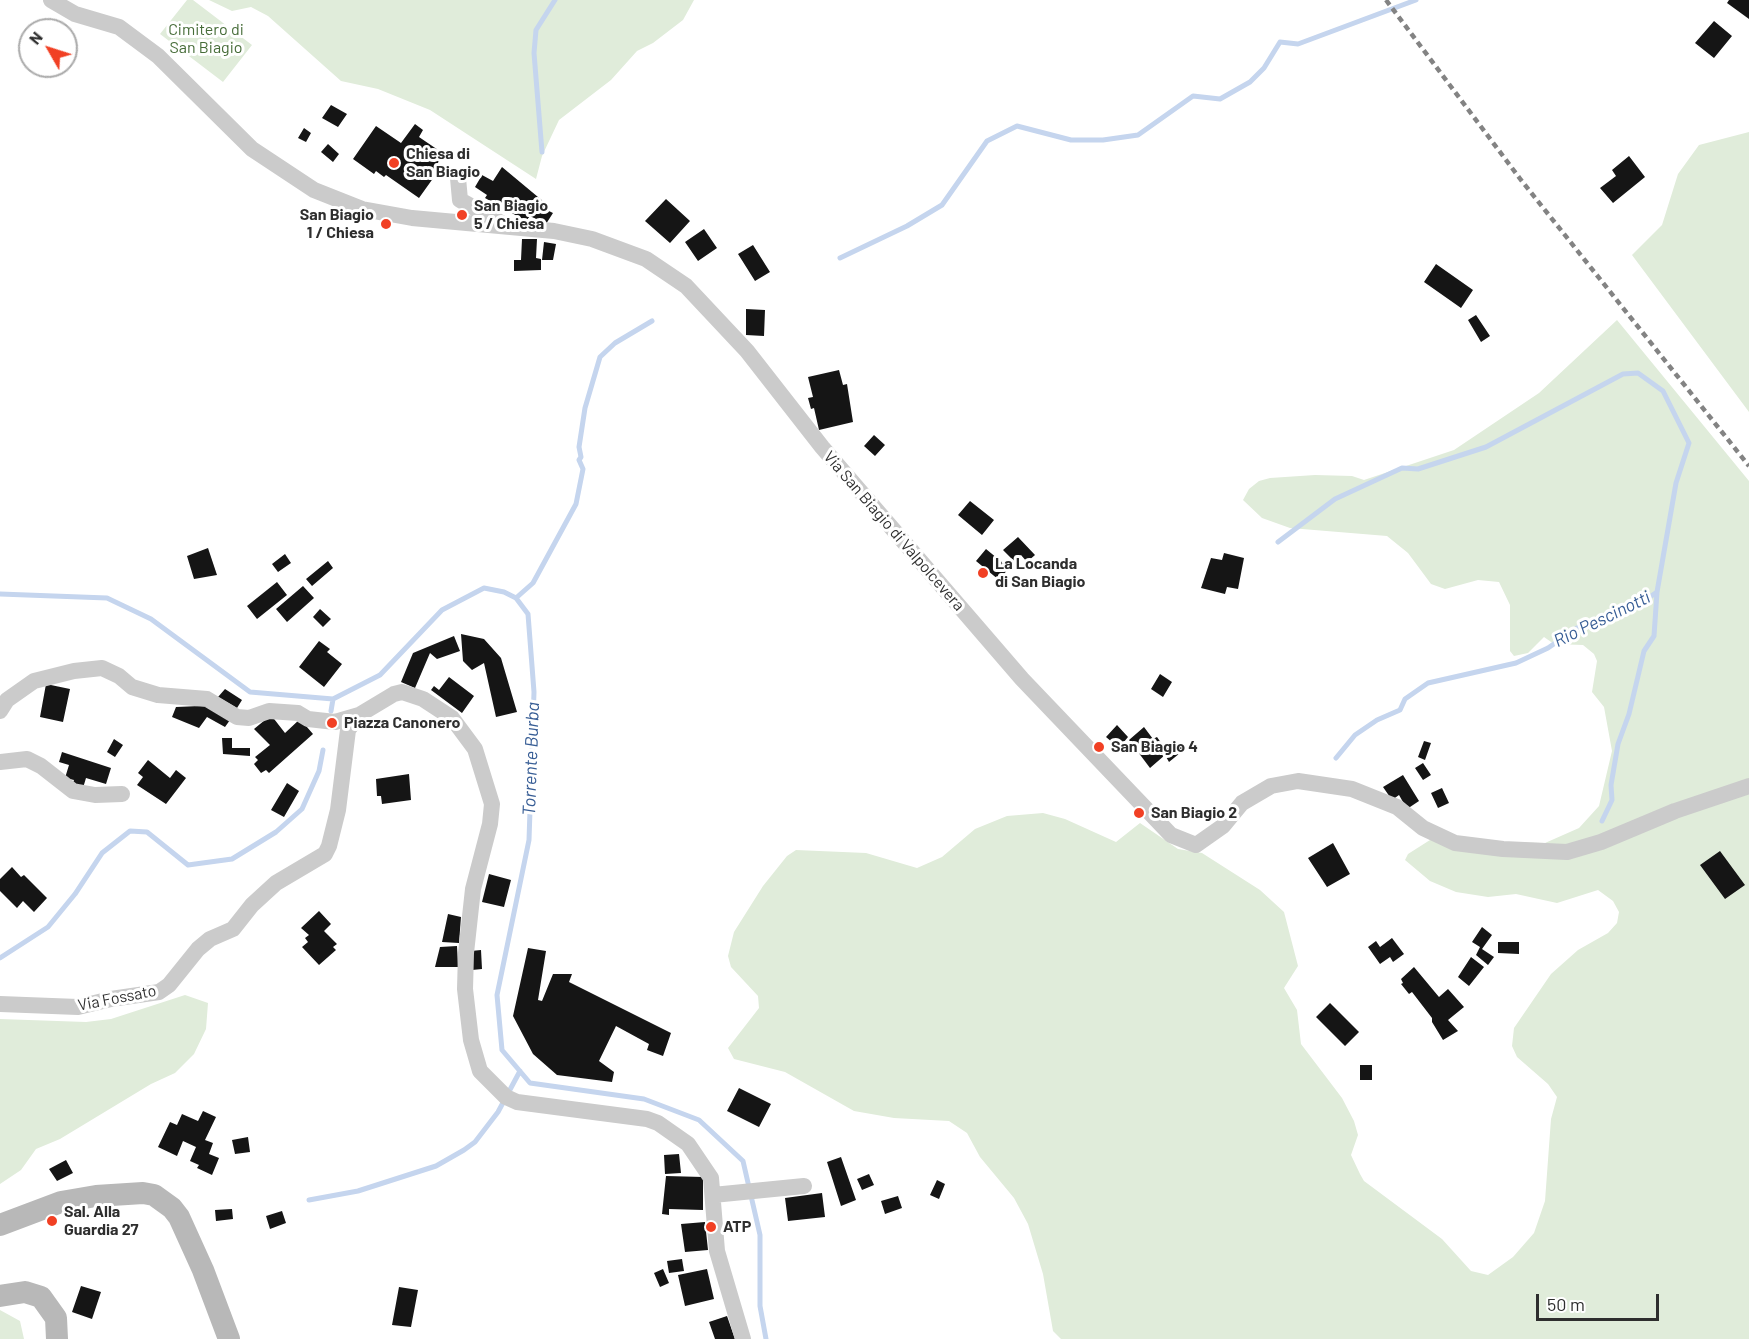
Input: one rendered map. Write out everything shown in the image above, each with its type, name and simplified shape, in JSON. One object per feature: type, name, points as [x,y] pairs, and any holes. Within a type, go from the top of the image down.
[{"type":"main road","points":[[0,1225],[61,1202],[143,1193],[154,1195],[168,1204],[179,1217],[230,1339]]},
{"type":"main road","points":[[0,1296],[25,1292],[40,1297],[56,1318],[57,1339]]},
{"type":"street","name":"Via San Biagio di Valpolcevera","points":[[51,0],[75,14],[119,27],[158,56],[252,149],[314,190],[362,209],[412,218],[512,229],[554,231],[592,239],[646,259],[686,286],[747,351],[829,455],[1022,679],[1171,835],[1196,845],[1223,825],[1242,803],[1271,786],[1298,781],[1352,789],[1397,807],[1423,828],[1455,843],[1503,849],[1567,852],[1601,842],[1675,811],[1749,786]]},
{"type":"street","points":[[458,178],[460,200],[512,229]]},
{"type":"street","points":[[0,711],[8,700],[34,681],[74,670],[102,668],[119,676],[132,687],[158,695],[207,699],[237,717],[249,718],[269,711],[298,713],[308,719],[335,722],[362,713],[394,694],[409,693],[423,699],[452,718],[462,728],[482,765],[492,804],[468,921],[465,989],[471,1040],[480,1071],[494,1087],[517,1102],[647,1119],[658,1123],[688,1144],[701,1160],[711,1178],[717,1251],[743,1339]]},
{"type":"street","name":"Via Fossato","points":[[0,1004],[78,1007],[111,999],[159,992],[169,985],[198,949],[210,939],[233,929],[252,905],[276,883],[324,854],[329,846],[338,810],[348,730],[362,713]]},
{"type":"street","points":[[0,762],[27,759],[41,766],[73,790],[95,795],[122,794]]},
{"type":"street","points":[[713,1195],[804,1186]]},
{"type":"green space","name":"Cimitero di San Biagio","points":[[187,0],[193,0],[252,45],[223,82],[160,34]]},
{"type":"green space","points":[[209,0],[694,0],[683,20],[653,43],[637,51],[611,80],[559,120],[542,156],[536,179],[430,110],[378,89],[341,81],[268,16],[251,7],[232,11]]},
{"type":"green space","points":[[1749,132],[1749,412],[1632,255],[1662,225],[1678,174],[1699,145]]},
{"type":"green space","points":[[1617,320],[1749,481],[1749,1339],[1061,1339],[1053,1331],[1043,1274],[1028,1224],[1014,1198],[980,1157],[967,1133],[949,1121],[894,1118],[854,1111],[785,1072],[734,1059],[728,1048],[759,1008],[758,996],[731,967],[728,956],[734,932],[763,886],[787,856],[796,850],[866,853],[917,868],[942,857],[975,829],[1007,816],[1043,813],[1065,819],[1116,842],[1140,823],[1178,849],[1202,853],[1260,890],[1284,912],[1298,966],[1284,988],[1297,1010],[1301,1044],[1342,1098],[1354,1121],[1358,1135],[1351,1155],[1360,1174],[1364,1181],[1442,1239],[1471,1271],[1488,1275],[1513,1257],[1534,1233],[1545,1201],[1551,1119],[1557,1097],[1548,1084],[1517,1057],[1512,1046],[1514,1028],[1551,974],[1578,950],[1608,933],[1617,923],[1619,912],[1613,901],[1598,890],[1557,903],[1516,894],[1488,897],[1456,892],[1430,881],[1405,860],[1408,854],[1430,840],[1545,843],[1579,828],[1599,806],[1612,751],[1604,707],[1592,692],[1597,661],[1594,654],[1583,645],[1554,644],[1544,637],[1528,653],[1514,656],[1510,651],[1510,605],[1499,582],[1478,580],[1445,589],[1431,584],[1408,553],[1387,536],[1290,528],[1262,518],[1243,500],[1249,489],[1259,481],[1270,478],[1315,475],[1352,476],[1364,480],[1454,450],[1539,393]]},
{"type":"green space","points":[[185,995],[208,1003],[206,1029],[194,1054],[175,1073],[151,1084],[60,1139],[36,1149],[21,1170],[0,1184],[0,1019],[86,1022],[111,1019]]},
{"type":"green space","points":[[0,1310],[20,1321],[24,1339],[0,1339]]},
{"type":"building","points":[[1729,0],[1749,0],[1749,19],[1727,3]]},
{"type":"building","points":[[1714,21],[1732,36],[1714,58],[1695,43]]},
{"type":"building","points":[[331,105],[347,114],[338,127],[322,118]]},
{"type":"building","name":"Chiesa di San Biagio","points":[[415,124],[423,130],[419,137],[444,154],[435,167],[439,170],[419,198],[386,175],[384,177],[376,171],[374,174],[353,159],[376,126],[401,143]]},
{"type":"building","points":[[304,128],[311,133],[306,142],[298,138]]},
{"type":"building","points":[[328,144],[339,154],[333,162],[321,152]]},
{"type":"building","points":[[1629,156],[1645,177],[1613,203],[1600,188],[1616,176],[1612,170]]},
{"type":"building","points":[[502,167],[544,202],[543,208],[553,213],[546,224],[530,216],[526,221],[485,198],[487,195],[475,187],[482,175],[493,181]]},
{"type":"building","points":[[666,199],[690,221],[670,243],[645,221]]},
{"type":"building","points":[[704,229],[717,248],[698,261],[685,242]]},
{"type":"building","points":[[522,239],[537,239],[536,258],[541,259],[541,270],[514,271],[514,260],[521,260]]},
{"type":"building","points":[[544,242],[556,244],[553,260],[542,260]]},
{"type":"building","points":[[753,245],[770,272],[755,281],[738,254]]},
{"type":"building","points":[[1436,264],[1473,290],[1461,308],[1424,282]]},
{"type":"building","points":[[746,309],[765,310],[764,336],[746,335]]},
{"type":"building","points":[[1476,315],[1490,336],[1481,342],[1468,320]]},
{"type":"building","points":[[839,370],[843,385],[847,384],[853,422],[819,430],[814,408],[811,409],[808,398],[813,397],[808,377]]},
{"type":"building","points":[[874,435],[885,445],[875,456],[864,446]]},
{"type":"building","points":[[970,501],[994,520],[982,535],[958,515]]},
{"type":"building","points":[[1018,537],[1035,555],[1027,562],[1021,555],[1014,561],[1003,550]]},
{"type":"building","points":[[208,548],[217,575],[194,579],[187,556]]},
{"type":"building","points":[[986,549],[1009,568],[999,580],[976,561]]},
{"type":"building","points":[[1224,553],[1244,558],[1238,589],[1227,587],[1225,594],[1201,588],[1211,558],[1222,560]]},
{"type":"building","points":[[285,554],[291,563],[278,572],[272,564]]},
{"type":"building","points":[[328,561],[333,568],[312,586],[306,579]]},
{"type":"building","points":[[277,582],[287,595],[257,619],[247,606]]},
{"type":"building","points":[[303,586],[314,598],[287,622],[276,609]]},
{"type":"building","points":[[320,609],[331,619],[323,627],[313,617]]},
{"type":"building","points":[[461,634],[484,639],[501,658],[517,712],[496,717],[484,663],[472,670],[463,661]]},
{"type":"building","points":[[454,636],[460,651],[437,659],[430,653],[415,688],[401,682],[413,653]]},
{"type":"building","points":[[319,641],[330,649],[327,652],[342,664],[324,687],[299,667]]},
{"type":"building","points":[[1160,674],[1172,682],[1163,697],[1151,689]]},
{"type":"building","points":[[449,677],[474,696],[462,713],[431,690],[434,686],[439,690]]},
{"type":"building","points":[[46,684],[70,689],[63,722],[40,717]]},
{"type":"building","points":[[225,689],[242,700],[237,708],[218,697]]},
{"type":"building","points":[[202,703],[230,720],[225,727],[207,717],[199,728],[172,717],[176,707],[200,706]]},
{"type":"building","points":[[271,715],[285,733],[300,719],[313,734],[269,773],[266,770],[261,773],[254,764],[258,760],[255,757],[270,745],[254,729]]},
{"type":"building","points":[[1117,725],[1128,737],[1119,748],[1106,737]]},
{"type":"building","points":[[1144,727],[1153,739],[1157,737],[1166,750],[1176,741],[1185,749],[1169,762],[1165,755],[1150,768],[1129,740]]},
{"type":"building","points":[[222,738],[232,738],[232,748],[250,748],[250,756],[223,754]]},
{"type":"building","points":[[114,739],[123,745],[115,757],[107,752]]},
{"type":"building","points":[[1424,741],[1431,743],[1425,760],[1418,757]]},
{"type":"building","points":[[62,752],[111,768],[106,784],[86,778],[83,788],[72,785],[74,780],[65,778],[69,765],[59,762]]},
{"type":"building","points":[[148,760],[170,778],[176,770],[186,778],[166,804],[137,785],[143,777],[138,773]]},
{"type":"building","points":[[1423,763],[1431,775],[1423,780],[1415,768]]},
{"type":"building","points":[[409,774],[411,800],[382,804],[381,796],[377,796],[376,779]]},
{"type":"building","points":[[1403,775],[1419,801],[1407,809],[1399,795],[1392,800],[1383,787]]},
{"type":"building","points":[[287,783],[299,791],[284,817],[271,810]]},
{"type":"building","points":[[1442,788],[1449,803],[1438,808],[1431,793]]},
{"type":"building","points":[[1333,843],[1350,874],[1327,887],[1308,858]]},
{"type":"building","points":[[1720,851],[1745,885],[1725,899],[1700,865]]},
{"type":"building","points":[[12,867],[21,877],[24,875],[47,898],[34,912],[23,901],[17,908],[0,891],[0,879]]},
{"type":"building","points":[[489,874],[511,880],[504,907],[482,902]]},
{"type":"building","points":[[319,911],[331,924],[324,931],[337,944],[333,947],[336,950],[319,965],[302,947],[308,942],[305,938],[309,935],[301,928]]},
{"type":"building","points":[[448,914],[461,917],[459,943],[442,942]]},
{"type":"building","points":[[1482,927],[1492,935],[1482,949],[1494,957],[1488,965],[1476,955],[1480,947],[1472,942]]},
{"type":"building","points":[[1392,938],[1404,954],[1393,962],[1390,957],[1380,964],[1368,947],[1376,941],[1380,947]]},
{"type":"building","points":[[1498,942],[1519,942],[1519,954],[1498,953]]},
{"type":"building","points":[[457,946],[458,967],[435,967],[440,947]]},
{"type":"building","points":[[528,948],[546,951],[538,1000],[542,1001],[553,974],[572,974],[569,982],[671,1033],[663,1056],[647,1050],[649,1044],[616,1026],[599,1061],[614,1072],[612,1082],[557,1075],[533,1054],[513,1016]]},
{"type":"building","points":[[481,950],[482,969],[472,970],[471,951]]},
{"type":"building","points":[[1471,957],[1484,967],[1469,986],[1458,977]]},
{"type":"building","points":[[1414,967],[1439,997],[1448,989],[1464,1007],[1448,1020],[1458,1031],[1443,1040],[1432,1018],[1412,992],[1409,994],[1401,984],[1403,983],[1401,979]]},
{"type":"building","points":[[1330,1003],[1359,1032],[1345,1046],[1316,1017]]},
{"type":"building","points":[[1360,1065],[1372,1065],[1372,1080],[1360,1080]]},
{"type":"building","points":[[739,1088],[771,1104],[759,1127],[727,1111]]},
{"type":"building","points":[[203,1111],[216,1117],[205,1140],[213,1143],[209,1154],[219,1158],[212,1175],[197,1168],[199,1165],[190,1161],[196,1147],[183,1141],[177,1156],[158,1147],[170,1122],[177,1125],[182,1114],[198,1121]]},
{"type":"building","points":[[248,1137],[250,1152],[235,1154],[232,1140]]},
{"type":"building","points":[[679,1154],[681,1173],[665,1174],[664,1155]]},
{"type":"building","points":[[841,1157],[856,1200],[841,1206],[827,1162]]},
{"type":"building","points":[[66,1160],[73,1173],[57,1181],[49,1169]]},
{"type":"building","points":[[869,1174],[874,1185],[862,1190],[857,1179]]},
{"type":"building","points":[[666,1176],[703,1177],[703,1210],[669,1209],[669,1215],[662,1214]]},
{"type":"building","points":[[937,1180],[945,1184],[939,1199],[930,1195]]},
{"type":"building","points":[[822,1193],[825,1217],[788,1221],[785,1198]]},
{"type":"building","points":[[898,1196],[902,1208],[885,1214],[881,1201]]},
{"type":"building","points":[[232,1209],[233,1219],[216,1221],[215,1210]]},
{"type":"building","points":[[282,1211],[286,1223],[270,1229],[266,1216]]},
{"type":"building","points":[[705,1222],[708,1250],[685,1252],[681,1224]]},
{"type":"building","points":[[682,1259],[684,1271],[669,1273],[667,1261]]},
{"type":"building","points":[[663,1269],[669,1283],[660,1287],[654,1273]]},
{"type":"building","points":[[707,1269],[714,1299],[685,1306],[678,1275]]},
{"type":"building","points":[[81,1286],[101,1292],[92,1319],[72,1312]]},
{"type":"building","points":[[399,1287],[418,1290],[411,1327],[392,1325]]},
{"type":"building","points":[[727,1316],[735,1339],[715,1339],[709,1322]]},
{"type":"waterway","points":[[542,152],[534,53],[536,30],[555,0]]},
{"type":"waterway","points":[[840,258],[907,226],[942,205],[987,141],[1017,126],[1071,140],[1103,140],[1138,135],[1193,96],[1220,99],[1250,82],[1264,68],[1280,42],[1298,44],[1416,0]]},
{"type":"waterway","points":[[516,598],[533,583],[576,504],[583,469],[579,460],[581,457],[579,447],[585,408],[600,357],[615,343],[652,321]]},
{"type":"waterway","name":"Rio Pescinotti","points":[[1278,542],[1335,499],[1402,468],[1418,469],[1486,447],[1623,374],[1638,373],[1663,391],[1689,443],[1676,483],[1657,592],[1637,606],[1612,612],[1577,628],[1548,648],[1516,663],[1428,683],[1405,699],[1400,710],[1377,720],[1355,735],[1336,758]]},
{"type":"waterway","name":"Torrente Burba","points":[[0,594],[107,598],[151,619],[250,692],[333,699],[380,675],[442,610],[484,588],[504,592],[516,598],[528,614],[534,692],[529,840],[497,995],[502,1050],[530,1083],[644,1099],[699,1120],[743,1161],[760,1235],[760,1306],[766,1339]]},
{"type":"waterway","points":[[1602,821],[1612,800],[1611,785],[1618,744],[1629,714],[1644,651],[1654,636],[1657,592]]},
{"type":"waterway","points":[[331,711],[333,699]]},
{"type":"waterway","points":[[0,958],[48,927],[75,894],[102,853],[130,831],[147,832],[188,865],[232,859],[276,832],[302,809],[319,771],[323,750]]},
{"type":"waterway","points":[[309,1200],[358,1191],[436,1166],[464,1150],[475,1142],[498,1112],[520,1071]]},
{"type":"railway","points":[[1386,0],[1521,180],[1749,466]]},
{"type":"place","name":"Chiesa di San Biagio","points":[[394,163]]},
{"type":"place","name":"San Biagio 5 / Chiesa","points":[[462,215]]},
{"type":"place","name":"San Biagio 1 / Chiesa","points":[[386,224]]},
{"type":"place","name":"La Locanda di San Biagio","points":[[983,573]]},
{"type":"place","name":"Piazza Canonero","points":[[332,723]]},
{"type":"place","name":"San Biagio 4","points":[[1099,747]]},
{"type":"place","name":"San Biagio 2","points":[[1139,813]]},
{"type":"place","name":"Sal. Alla Guardia 27","points":[[52,1221]]},
{"type":"place","name":"ATP","points":[[711,1227]]}]
